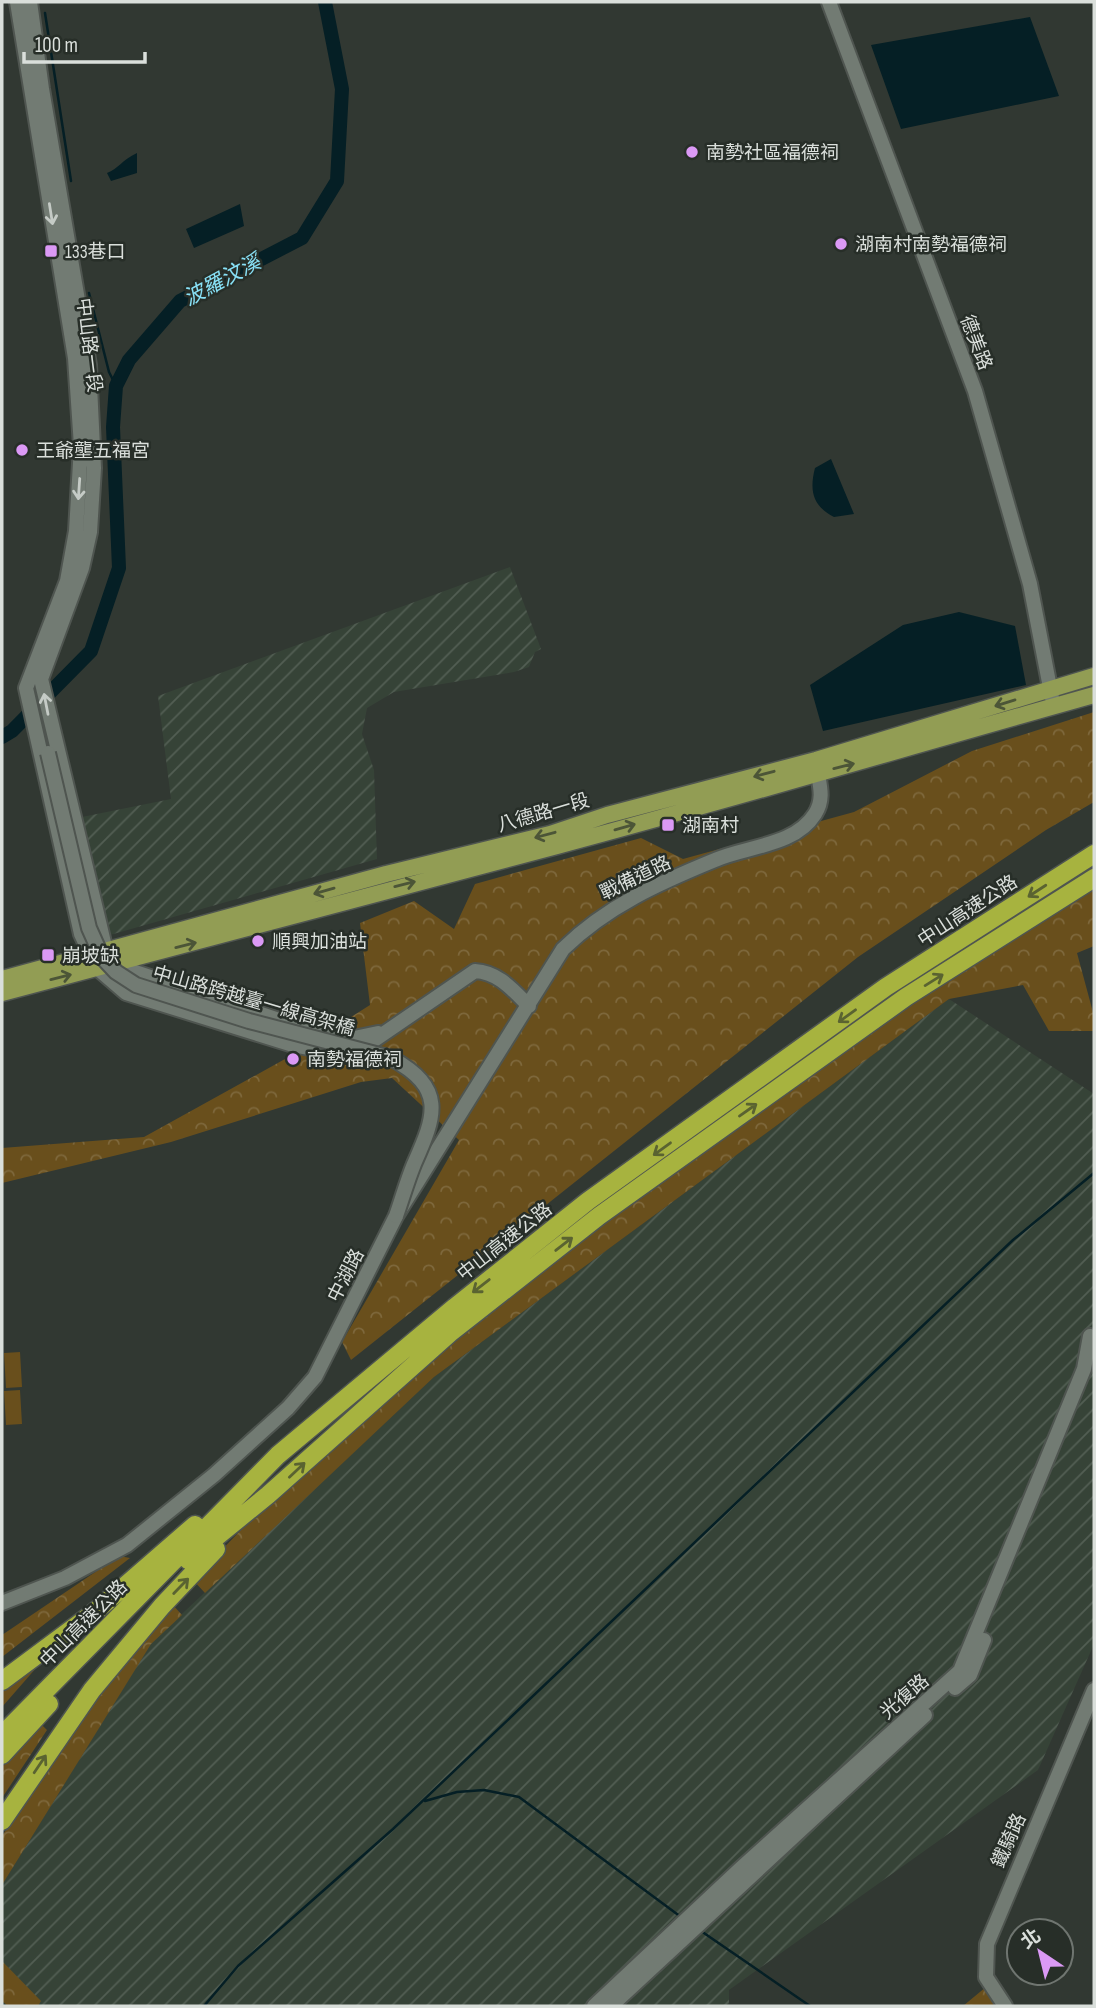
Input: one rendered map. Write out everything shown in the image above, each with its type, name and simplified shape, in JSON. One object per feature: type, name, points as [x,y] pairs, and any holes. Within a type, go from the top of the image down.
[{"type":"highway","name":"中山高速公路","points":[[2,1735],[278,1455],[455,1307],[588,1201],[886,987],[1094,854]]},
{"type":"highway","name":"中山高速公路","points":[[2,1755],[164,1579],[268,1495],[450,1333],[599,1216],[906,997],[1094,878]]},
{"type":"highway","points":[[2,1681],[96,1611],[278,1455]]},
{"type":"highway","points":[[2,1821],[92,1690],[162,1606],[268,1495]]},
{"type":"main road","name":"八德路一段","points":[[2,979],[92,962],[120,962],[388,888],[557,846],[1094,676]]},
{"type":"main road","name":"八德路一段","points":[[2,993],[92,962],[106,951],[386,874],[550,834],[607,815],[816,766],[906,751],[1094,695]]},
{"type":"street","name":"中山路一段","points":[[17,2],[75,358],[81,446],[76,531],[67,581],[26,688],[35,733]]},
{"type":"street","name":"中山路一段","points":[[30,2],[42,89],[89,365],[94,468],[90,532],[82,568],[41,679],[51,729]]},
{"type":"street","name":"德美路","points":[[829,2],[975,391],[1030,584],[1054,706]]},
{"type":"street","points":[[48,753],[51,729]]},
{"type":"street","points":[[51,729],[106,951],[132,971],[297,1026],[354,1038],[389,1029]]},
{"type":"street","points":[[35,733],[48,753]]},
{"type":"street","points":[[35,733],[78,923],[92,962],[126,993],[293,1045],[342,1054],[367,1045],[475,971],[487,972],[498,978],[529,1006]]},
{"type":"street","name":"中山路跨越臺一線高架橋","points":[[48,753],[89,928],[96,948],[116,972],[136,985],[183,1001],[391,1058],[408,1068],[423,1083],[432,1101],[430,1128],[396,1216]]},
{"type":"street","name":"戰備道路","points":[[529,1006],[563,949],[590,922],[614,906],[717,859],[802,830],[816,813],[822,795],[816,766]]},
{"type":"street","name":"中湖路","points":[[2,1602],[65,1578],[127,1545],[214,1475],[288,1408],[315,1377],[396,1216],[529,1006]]},
{"type":"street","name":"光復路","points":[[611,2006],[691,1922],[960,1671],[1084,1369],[1090,1336],[1094,1354]]},
{"type":"street","name":"光復路","points":[[594,2006],[970,1675],[1094,1366]]},
{"type":"street","name":"鐵騎路","points":[[1005,2006],[986,1977],[987,1944],[1094,1690]]},
{"type":"shaded area","points":[[510,567],[541,649],[535,652],[529,667],[514,672],[394,692],[367,708],[362,734],[374,770],[377,859],[110,935],[82,817],[171,799],[158,696]]},
{"type":"shaded area","points":[[949,999],[1094,1094],[1094,1644],[1038,1770],[729,1990],[729,2006],[2,2006],[2,1885],[151,1643],[434,1377]]},
{"type":"green space","points":[[1094,712],[1094,802],[1046,830],[858,957],[351,1360],[342,1342],[459,1140],[392,1078],[361,1082],[171,1142],[2,1183],[2,1148],[144,1137],[285,1059],[370,1005],[360,923],[414,901],[454,929],[475,884],[641,838],[683,859],[854,812],[972,751]]},
{"type":"green space","points":[[1094,888],[1094,946],[1077,953],[1094,1016],[1094,1031],[1049,1031],[1023,985],[949,999],[434,1377],[205,1593],[193,1580],[305,1463],[452,1334],[725,1134],[942,980]]},
{"type":"green space","points":[[20,1352],[22,1387],[6,1388],[4,1353]]},
{"type":"green space","points":[[20,1390],[22,1424],[6,1425],[4,1391]]},
{"type":"green space","points":[[119,1556],[130,1558],[2,1657],[2,1635]]},
{"type":"green space","points":[[172,1604],[182,1615],[151,1644],[2,1885],[2,1836],[86,1708]]},
{"type":"green space","points":[[37,1667],[2,1707],[2,1687]]},
{"type":"green space","points":[[40,1723],[47,1730],[2,1798],[2,1767]]},
{"type":"green space","points":[[2,1961],[41,2001],[38,2006],[8,2006],[2,2001]]},
{"type":"green space","points":[[986,1987],[998,2006],[963,2006]]},
{"type":"water","points":[[1030,17],[1059,96],[901,129],[871,45]]},
{"type":"water","points":[[137,153],[137,173],[111,181],[107,173]]},
{"type":"water","points":[[240,204],[244,226],[194,248],[186,229]]},
{"type":"water","points":[[831,459],[854,514],[834,517],[821,508],[814,497],[812,484],[815,468]]},
{"type":"water","points":[[959,612],[1015,626],[1026,685],[823,731],[810,685],[903,625]]},
{"type":"waterway","name":"波羅汶溪","points":[[2,737],[12,731],[91,651],[119,568],[113,427],[116,386],[129,360],[180,301],[302,238],[337,181],[342,89],[325,2]]},
{"type":"waterway","points":[[45,13],[71,181]]},
{"type":"waterway","points":[[89,293],[109,372],[116,386]]},
{"type":"waterway","points":[[204,2006],[238,1966],[393,1829],[1013,1240],[1094,1173]]},
{"type":"waterway","points":[[425,1801],[457,1792],[484,1790],[519,1797],[681,1917]]},
{"type":"waterway","points":[[701,1931],[810,2006]]},
{"type":"place","name":"南勢社區福德祠","points":[[692,152]]},
{"type":"place","name":"湖南村南勢福德祠","points":[[841,244]]},
{"type":"place","name":"133巷口","points":[[51,251]]},
{"type":"place","name":"王爺壟五福宮","points":[[22,450]]},
{"type":"place","name":"湖南村","points":[[668,825]]},
{"type":"place","name":"順興加油站","points":[[258,941]]},
{"type":"place","name":"崩坡缺","points":[[48,955]]},
{"type":"place","name":"南勢福德祠","points":[[293,1059]]}]
